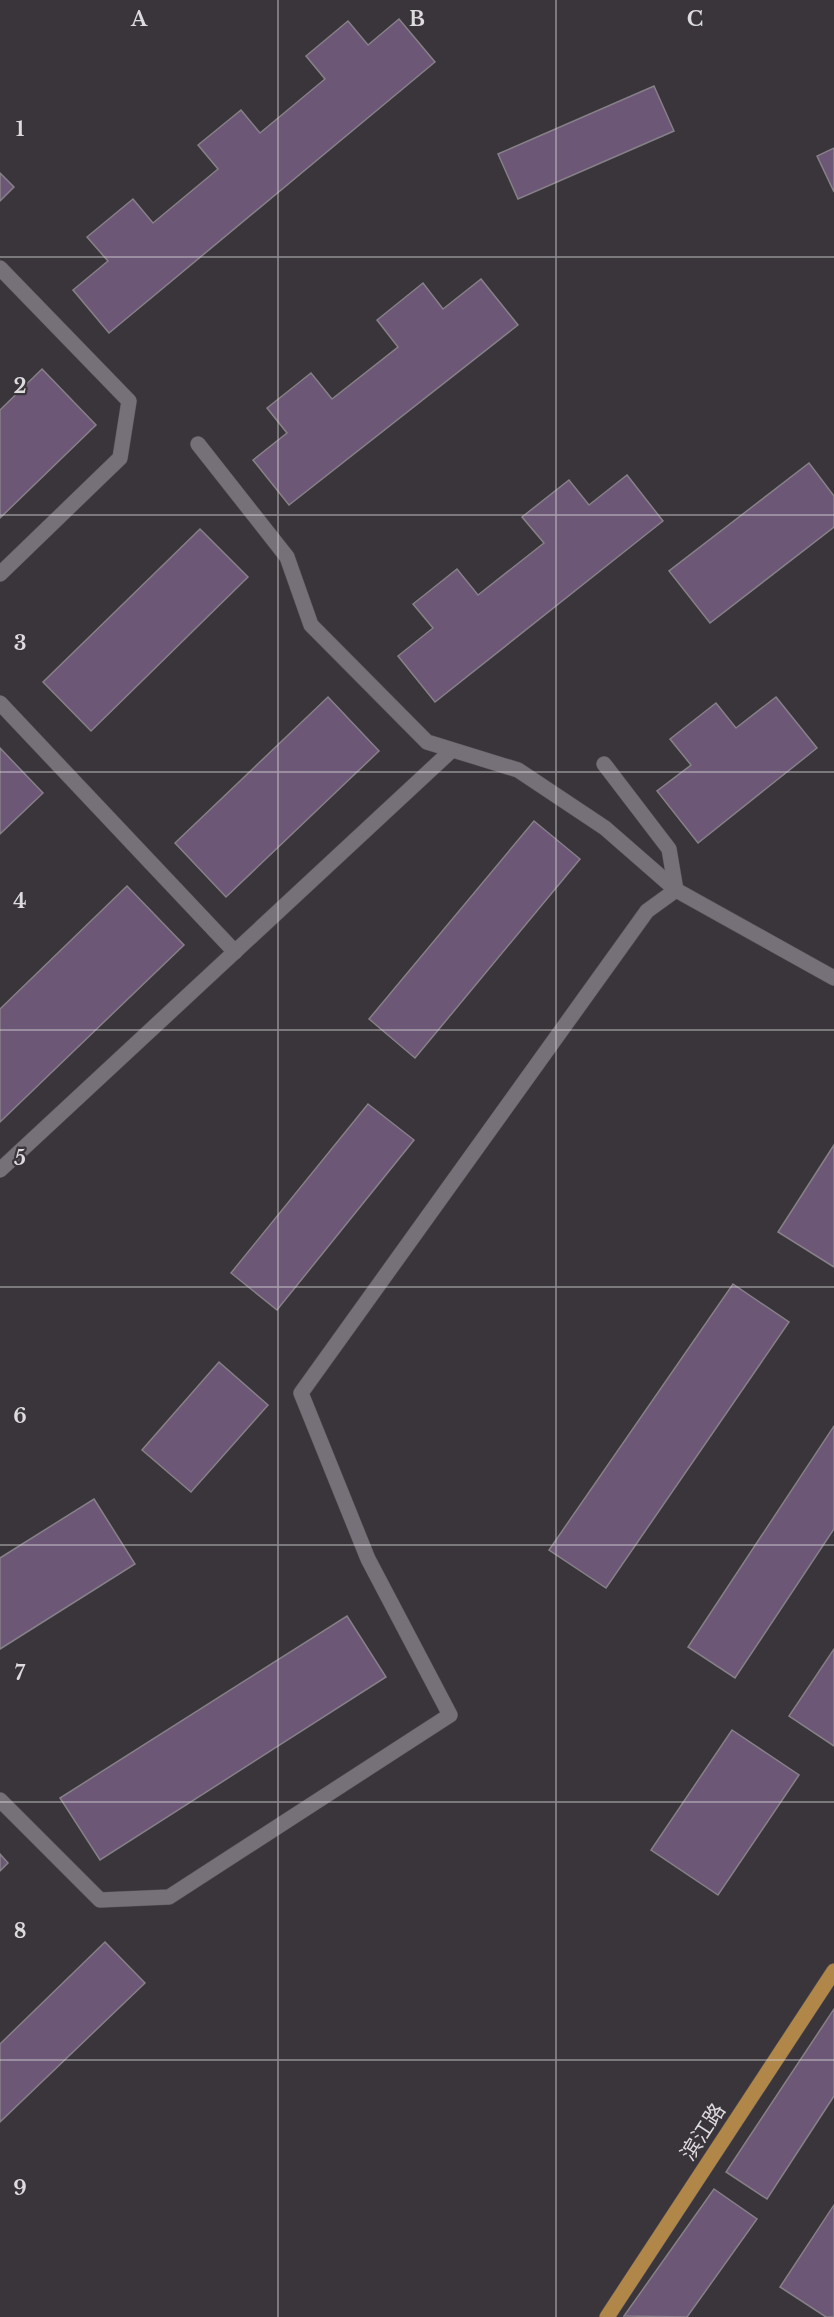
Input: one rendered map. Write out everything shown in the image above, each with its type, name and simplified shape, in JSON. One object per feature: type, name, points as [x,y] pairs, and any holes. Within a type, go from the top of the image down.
[{"type":"main road","name":"滨江路","points":[[607,2317],[834,1971]]},
{"type":"street","points":[[0,268],[129,401],[120,458],[0,574]]},
{"type":"street","points":[[198,444],[287,557],[311,625],[427,742],[518,770],[605,828],[676,890],[834,978]]},
{"type":"street","points":[[0,703],[235,952]]},
{"type":"street","points":[[0,1170],[452,750]]},
{"type":"street","points":[[604,764],[669,849],[676,890]]},
{"type":"street","points":[[0,1800],[100,1900],[169,1898],[450,1714],[368,1559],[301,1393],[647,911],[676,890]]},
{"type":"building","points":[[399,19],[435,62],[109,333],[73,290],[108,261],[87,237],[133,199],[153,223],[218,169],[198,145],[241,110],[260,133],[325,79],[306,56],[348,21],[368,45]]},
{"type":"building","points":[[654,86],[674,131],[518,199],[498,154]]},
{"type":"building","points":[[834,148],[834,192],[817,156]]},
{"type":"building","points":[[0,173],[14,187],[0,201]]},
{"type":"building","points":[[481,279],[518,325],[289,505],[253,460],[287,433],[267,408],[311,373],[332,399],[398,347],[377,320],[423,283],[443,309]]},
{"type":"building","points":[[42,369],[96,425],[0,518],[0,410]]},
{"type":"building","points":[[809,463],[834,496],[834,527],[710,623],[669,571]]},
{"type":"building","points":[[627,475],[663,521],[435,702],[398,656],[433,628],[413,604],[457,569],[478,595],[544,543],[522,517],[569,480],[589,505]]},
{"type":"building","points":[[200,529],[248,577],[91,731],[43,682]]},
{"type":"building","points":[[328,697],[379,751],[226,897],[175,843]]},
{"type":"building","points":[[776,697],[817,748],[698,843],[657,791],[691,765],[670,739],[716,703],[736,728]]},
{"type":"building","points":[[0,748],[43,793],[0,834]]},
{"type":"building","points":[[534,821],[580,859],[415,1058],[369,1019]]},
{"type":"building","points":[[127,886],[184,945],[0,1122],[0,1009]]},
{"type":"building","points":[[368,1104],[414,1140],[277,1310],[231,1273]]},
{"type":"building","points":[[834,1145],[834,1267],[778,1232]]},
{"type":"building","points":[[733,1284],[789,1322],[606,1588],[549,1550]]},
{"type":"building","points":[[219,1362],[268,1405],[191,1492],[142,1450]]},
{"type":"building","points":[[834,1426],[834,1529],[735,1678],[688,1647]]},
{"type":"building","points":[[94,1499],[135,1564],[0,1649],[0,1558]]},
{"type":"building","points":[[347,1616],[386,1677],[100,1860],[60,1798]]},
{"type":"building","points":[[834,1649],[834,1746],[789,1716]]},
{"type":"building","points":[[732,1730],[799,1775],[718,1895],[651,1850]]},
{"type":"building","points":[[0,1854],[8,1863],[0,1871]]},
{"type":"building","points":[[105,1942],[145,1983],[0,2122],[0,2044]]},
{"type":"building","points":[[834,2009],[834,2096],[767,2199],[726,2172]]},
{"type":"building","points":[[714,2189],[757,2219],[687,2317],[624,2316]]},
{"type":"building","points":[[834,2205],[834,2317],[826,2317],[780,2287]]}]
